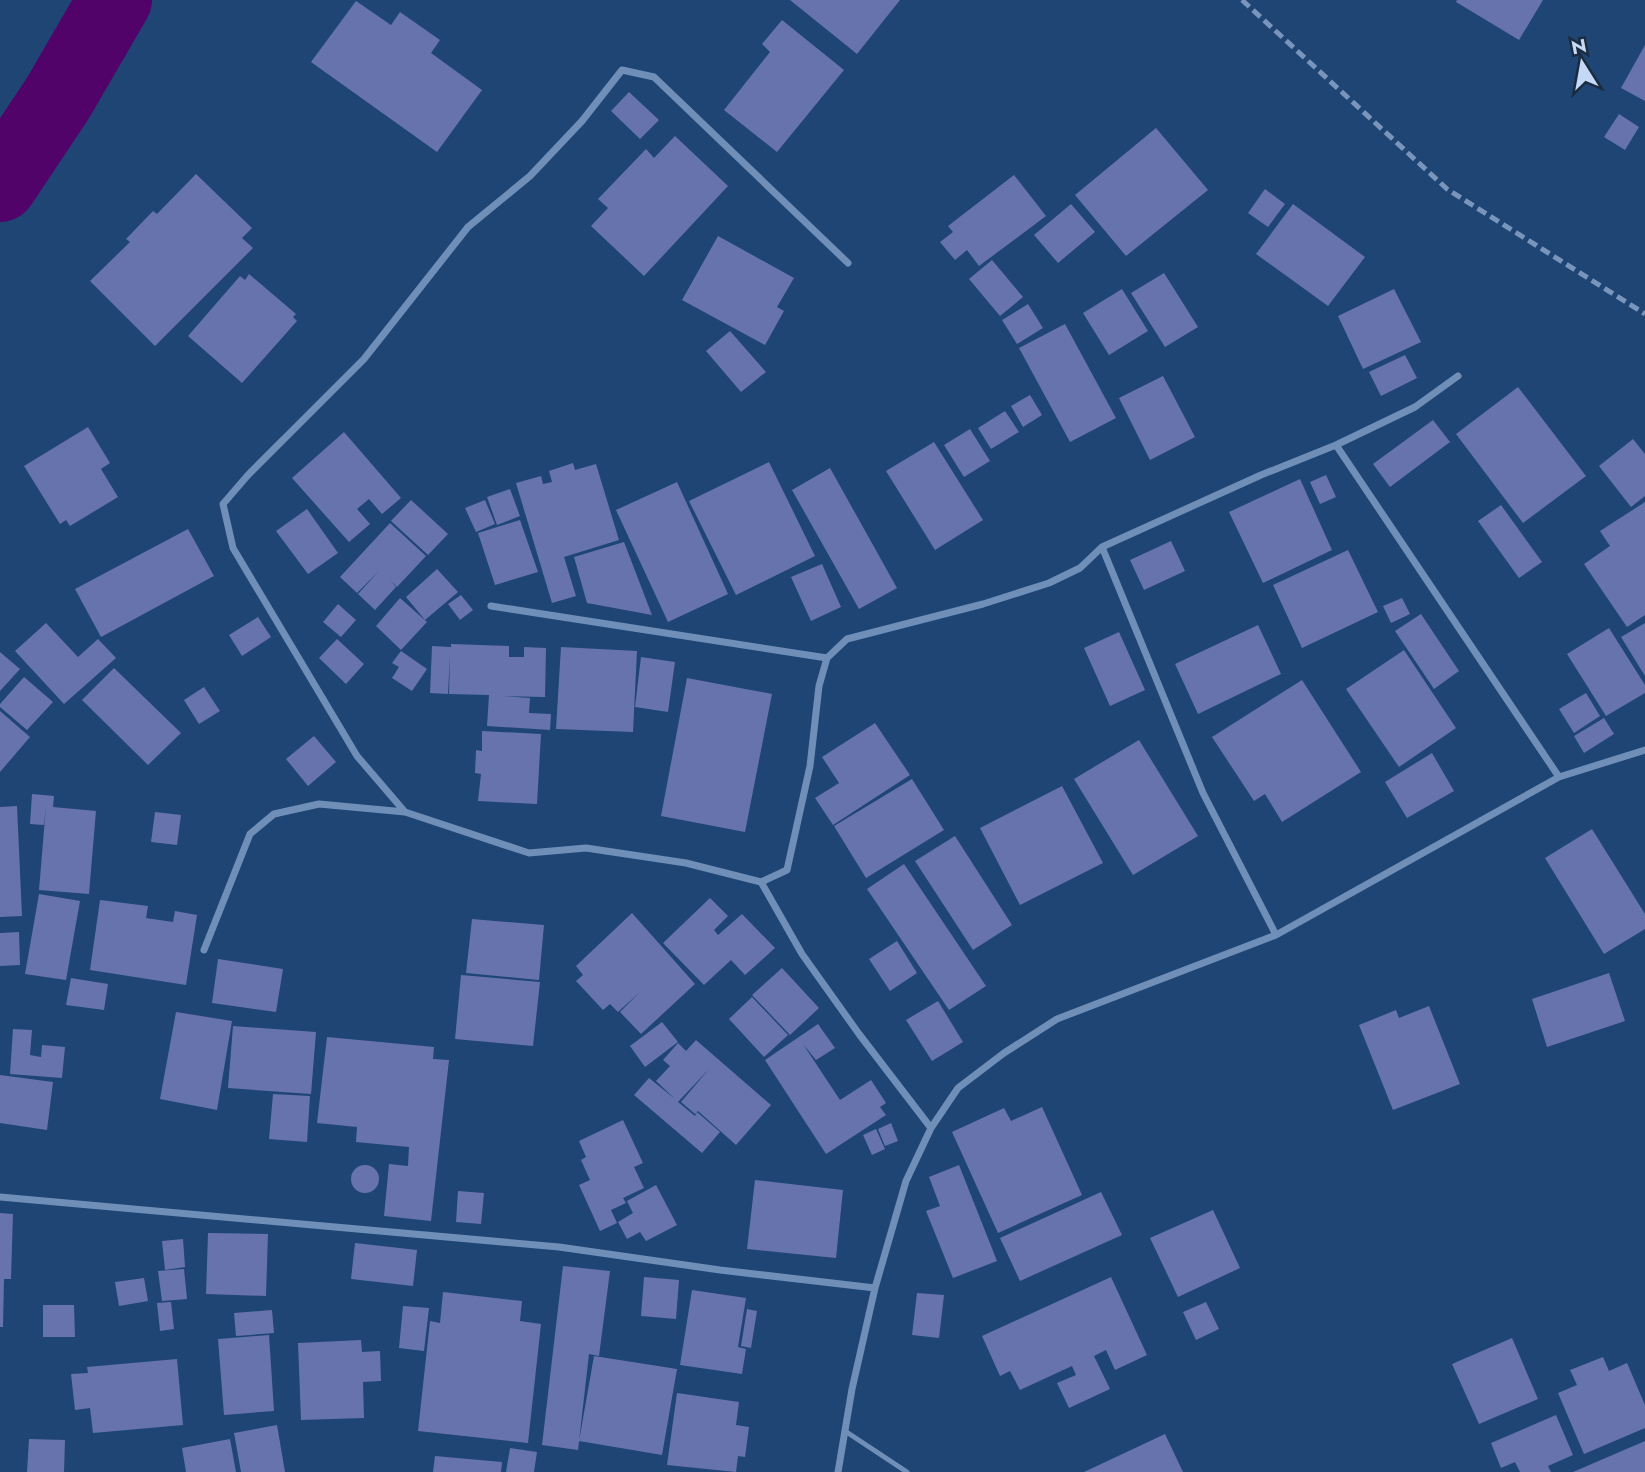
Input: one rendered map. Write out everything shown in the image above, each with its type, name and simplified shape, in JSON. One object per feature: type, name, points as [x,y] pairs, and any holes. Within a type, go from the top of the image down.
[{"type":"street","points":[[405,812],[357,756],[233,548],[223,504],[248,475],[363,359],[468,227],[530,176],[582,121],[622,70],[654,77],[848,263]]},
{"type":"street","points":[[204,950],[250,834],[274,814],[319,804],[405,812],[529,853],[586,848],[686,863],[761,882],[787,870],[810,766],[819,686],[827,658],[847,639],[983,604],[1049,583],[1080,568],[1102,547],[1261,475],[1336,445],[1415,407],[1458,376]]},
{"type":"street","points":[[1336,445],[1559,777]]},
{"type":"street","points":[[1102,547],[1202,793],[1276,935]]},
{"type":"street","points":[[491,606],[827,658]]},
{"type":"street","points":[[838,1472],[852,1389],[875,1288],[906,1181],[931,1128],[958,1088],[1004,1053],[1057,1019],[1276,935],[1559,777],[1645,750]]},
{"type":"street","points":[[761,882],[809,964],[931,1128]]},
{"type":"street","points":[[0,1198],[559,1247],[875,1288]]},
{"type":"lane","points":[[845,1431],[907,1472]]},
{"type":"building","points":[[790,0],[900,0],[857,54]]},
{"type":"building","points":[[1543,0],[1519,40],[1456,2]]},
{"type":"building","points":[[356,1],[391,25],[400,12],[440,40],[431,53],[482,90],[437,152],[311,62]]},
{"type":"building","points":[[782,20],[844,70],[777,152],[724,110],[770,52],[762,44]]},
{"type":"building","points":[[1645,45],[1645,101],[1621,88]]},
{"type":"building","points":[[629,92],[659,120],[640,139],[611,111]]},
{"type":"building","points":[[1619,114],[1639,127],[1625,150],[1604,137]]},
{"type":"building","points":[[1156,128],[1208,190],[1126,256],[1075,195]]},
{"type":"building","points":[[675,136],[728,186],[644,276],[591,226],[608,208],[598,199],[646,149],[654,158]]},
{"type":"building","points":[[196,174],[252,228],[242,238],[253,248],[155,346],[90,281],[130,242],[126,239],[153,211],[157,214]]},
{"type":"building","points":[[1014,175],[1046,216],[979,266],[967,250],[955,260],[940,242],[953,232],[948,226]]},
{"type":"building","points":[[1265,189],[1285,204],[1268,227],[1248,213]]},
{"type":"building","points":[[1071,204],[1095,232],[1058,263],[1034,235]]},
{"type":"building","points":[[1293,204],[1365,257],[1328,306],[1256,254]]},
{"type":"building","points":[[718,236],[794,278],[777,307],[784,311],[765,345],[682,300]]},
{"type":"building","points":[[992,260],[1023,297],[1000,316],[969,279]]},
{"type":"building","points":[[1164,273],[1198,327],[1165,347],[1131,293]]},
{"type":"building","points":[[249,274],[296,314],[293,317],[297,321],[242,383],[188,336],[240,276],[245,280]]},
{"type":"building","points":[[1122,289],[1148,331],[1109,355],[1083,313]]},
{"type":"building","points":[[1394,289],[1421,342],[1363,369],[1338,316]]},
{"type":"building","points":[[1028,304],[1043,328],[1017,344],[1002,320]]},
{"type":"building","points":[[1065,324],[1116,418],[1070,442],[1019,348]]},
{"type":"building","points":[[730,331],[766,372],[741,392],[706,351]]},
{"type":"building","points":[[1405,355],[1417,378],[1381,396],[1369,372]]},
{"type":"building","points":[[1163,376],[1195,437],[1150,460],[1119,398]]},
{"type":"building","points":[[1518,387],[1586,476],[1523,523],[1456,434]]},
{"type":"building","points":[[1030,395],[1042,415],[1023,427],[1011,406]]},
{"type":"building","points":[[1005,411],[1019,432],[991,449],[978,428]]},
{"type":"building","points":[[1433,420],[1450,442],[1390,487],[1373,464]]},
{"type":"building","points":[[88,427],[110,463],[101,469],[118,497],[70,526],[66,520],[60,524],[24,466]]},
{"type":"building","points":[[970,429],[990,461],[964,477],[944,445]]},
{"type":"building","points":[[344,432],[401,498],[382,514],[369,499],[357,509],[370,524],[349,542],[292,478]]},
{"type":"building","points":[[1633,439],[1645,454],[1645,496],[1631,507],[1599,466]]},
{"type":"building","points":[[934,442],[983,520],[935,550],[886,471]]},
{"type":"building","points":[[769,462],[815,556],[736,595],[689,501]]},
{"type":"building","points":[[573,463],[575,470],[596,464],[619,540],[564,557],[576,596],[552,603],[516,483],[541,476],[543,484],[552,482],[549,471]]},
{"type":"building","points":[[830,468],[897,588],[859,609],[792,490]]},
{"type":"building","points":[[1326,475],[1336,497],[1320,504],[1310,482]]},
{"type":"building","points":[[1300,479],[1332,550],[1263,583],[1229,512]]},
{"type":"building","points":[[677,482],[728,594],[668,622],[616,510]]},
{"type":"building","points":[[510,489],[520,516],[497,525],[487,497]]},
{"type":"building","points":[[411,500],[448,534],[428,555],[391,521]]},
{"type":"building","points":[[485,500],[495,524],[476,532],[465,508]]},
{"type":"building","points":[[1645,502],[1645,615],[1627,627],[1584,564],[1610,546],[1600,531]]},
{"type":"building","points":[[1501,505],[1542,562],[1519,578],[1478,521]]},
{"type":"building","points":[[307,509],[338,553],[308,574],[276,531]]},
{"type":"building","points":[[520,520],[538,572],[495,585],[478,533]]},
{"type":"building","points":[[390,523],[426,556],[397,587],[390,580],[396,587],[375,610],[358,594],[379,571],[357,593],[340,577]]},
{"type":"building","points":[[188,529],[214,576],[101,637],[75,589]]},
{"type":"building","points":[[1171,541],[1185,571],[1144,590],[1130,560]]},
{"type":"building","points":[[624,542],[652,615],[587,603],[574,557]]},
{"type":"building","points":[[1348,550],[1378,612],[1302,648],[1273,585]]},
{"type":"building","points":[[822,564],[841,607],[811,621],[791,577]]},
{"type":"building","points":[[437,569],[458,592],[425,620],[406,597]]},
{"type":"building","points":[[461,595],[473,610],[460,620],[448,604]]},
{"type":"building","points":[[400,598],[427,622],[401,650],[376,626]]},
{"type":"building","points":[[1402,598],[1410,614],[1391,623],[1383,606]]},
{"type":"building","points":[[338,604],[356,620],[341,637],[323,622]]},
{"type":"building","points":[[1421,614],[1459,671],[1434,689],[1395,631]]},
{"type":"building","points":[[258,617],[271,637],[242,656],[229,635]]},
{"type":"building","points":[[46,623],[78,657],[98,639],[116,658],[64,704],[15,651]]},
{"type":"building","points":[[1645,623],[1645,676],[1621,637]]},
{"type":"building","points":[[1258,625],[1281,674],[1198,714],[1175,664]]},
{"type":"building","points":[[1609,628],[1645,685],[1645,693],[1606,716],[1567,654]]},
{"type":"building","points":[[1119,632],[1145,690],[1110,706],[1084,648]]},
{"type":"building","points":[[337,639],[364,664],[346,684],[319,658]]},
{"type":"building","points":[[451,644],[509,646],[509,657],[524,657],[524,647],[546,648],[545,697],[502,696],[530,698],[529,713],[551,714],[550,730],[487,726],[489,695],[449,694],[450,653],[448,694],[430,693],[432,646],[451,647]]},
{"type":"building","points":[[561,647],[637,651],[633,732],[556,729]]},
{"type":"building","points":[[1404,650],[1456,728],[1399,767],[1346,689]]},
{"type":"building","points":[[401,651],[427,669],[412,691],[392,678],[399,667],[392,663]]},
{"type":"building","points":[[0,652],[20,669],[0,691]]},
{"type":"building","points":[[641,657],[675,662],[668,712],[635,707]]},
{"type":"building","points":[[114,668],[181,733],[148,765],[82,700]]},
{"type":"building","points":[[24,677],[53,702],[27,730],[0,707]]},
{"type":"building","points":[[687,678],[772,694],[745,832],[661,816]]},
{"type":"building","points":[[1302,680],[1361,772],[1282,822],[1265,794],[1254,801],[1212,737]]},
{"type":"building","points":[[204,687],[220,711],[199,724],[184,700]]},
{"type":"building","points":[[1586,693],[1600,716],[1574,733],[1559,709]]},
{"type":"building","points":[[0,711],[30,737],[0,772]]},
{"type":"building","points":[[1604,718],[1614,734],[1584,753],[1574,736]]},
{"type":"building","points":[[875,723],[910,775],[833,825],[815,798],[839,783],[822,757]]},
{"type":"building","points":[[482,731],[541,734],[537,804],[478,801],[481,774],[475,773],[476,750],[482,751]]},
{"type":"building","points":[[314,736],[336,762],[308,786],[286,759]]},
{"type":"building","points":[[1139,740],[1198,836],[1133,875],[1074,779]]},
{"type":"building","points":[[1432,753],[1454,791],[1407,818],[1385,782]]},
{"type":"building","points":[[912,779],[944,830],[866,878],[834,826]]},
{"type":"building","points":[[1062,786],[1103,863],[1020,905],[980,828]]},
{"type":"building","points":[[32,794],[54,796],[53,807],[96,811],[89,894],[39,890],[46,806],[44,825],[30,824]]},
{"type":"building","points":[[17,806],[22,916],[0,917],[0,807]]},
{"type":"building","points":[[155,812],[181,815],[177,845],[151,842]]},
{"type":"building","points":[[1592,829],[1645,914],[1645,929],[1604,954],[1545,858]]},
{"type":"building","points":[[955,836],[1012,925],[973,950],[915,861]]},
{"type":"building","points":[[904,864],[986,986],[949,1010],[867,889]]},
{"type":"building","points":[[39,894],[80,901],[66,980],[25,974]]},
{"type":"building","points":[[710,898],[728,916],[714,930],[718,935],[742,914],[775,948],[745,975],[731,960],[704,985],[663,943]]},
{"type":"building","points":[[100,900],[148,906],[146,918],[173,922],[175,911],[197,915],[186,985],[90,970]]},
{"type":"building","points":[[632,913],[695,984],[641,1034],[620,1012],[640,992],[618,1012],[610,1004],[603,1010],[576,981],[583,975],[576,966]]},
{"type":"building","points":[[472,919],[544,925],[539,980],[466,973]]},
{"type":"building","points":[[19,932],[20,965],[0,966],[0,933]]},
{"type":"building","points":[[897,941],[917,973],[890,991],[869,959]]},
{"type":"building","points":[[218,959],[283,969],[276,1012],[212,1003]]},
{"type":"building","points":[[782,968],[819,1008],[790,1035],[752,995]]},
{"type":"building","points":[[1609,973],[1625,1021],[1547,1047],[1532,999]]},
{"type":"building","points":[[461,975],[540,982],[533,1046],[455,1039]]},
{"type":"building","points":[[71,978],[108,984],[104,1010],[66,1005]]},
{"type":"building","points":[[752,997],[788,1035],[764,1057],[729,1019]]},
{"type":"building","points":[[938,1001],[963,1042],[932,1061],[906,1020]]},
{"type":"building","points":[[1429,1006],[1460,1084],[1393,1110],[1359,1025],[1396,1010],[1399,1018]]},
{"type":"building","points":[[176,1012],[232,1021],[217,1110],[160,1099]]},
{"type":"building","points":[[662,1022],[678,1042],[645,1067],[630,1046]]},
{"type":"building","points":[[818,1024],[835,1048],[816,1060],[803,1044],[840,1100],[871,1080],[886,1103],[880,1107],[886,1115],[826,1154],[765,1060]]},
{"type":"building","points":[[233,1026],[316,1032],[311,1094],[228,1088]]},
{"type":"building","points":[[13,1029],[32,1030],[30,1055],[41,1057],[42,1045],[65,1047],[62,1078],[10,1074]]},
{"type":"building","points":[[327,1037],[434,1047],[433,1059],[449,1060],[431,1221],[384,1216],[389,1164],[408,1166],[409,1147],[356,1142],[357,1127],[317,1123]]},
{"type":"building","points":[[696,1040],[771,1105],[736,1145],[698,1111],[720,1132],[702,1153],[634,1095],[649,1078],[675,1099],[656,1081],[670,1066],[663,1060],[678,1043],[686,1051]],"holes":[[[709,1069],[681,1102],[695,1114],[697,1112],[695,1116],[678,1102]]]},
{"type":"building","points":[[0,1075],[53,1082],[47,1130],[0,1123]]},
{"type":"building","points":[[273,1094],[310,1096],[307,1142],[269,1139]]},
{"type":"building","points":[[1042,1107],[1082,1195],[998,1233],[952,1132],[1004,1108],[1011,1121]]},
{"type":"building","points":[[623,1120],[643,1163],[634,1167],[644,1188],[623,1198],[626,1203],[611,1210],[617,1223],[600,1231],[579,1185],[590,1180],[581,1160],[586,1157],[579,1141]]},
{"type":"building","points":[[891,1123],[898,1141],[885,1146],[878,1129]]},
{"type":"building","points":[[876,1129],[885,1149],[872,1155],[863,1135]]},
{"type":"building","points":[[365,1165],[375,1169],[379,1179],[375,1189],[365,1193],[355,1189],[351,1179],[355,1169]]},
{"type":"building","points":[[959,1165],[997,1261],[953,1278],[926,1211],[940,1206],[929,1177]]},
{"type":"building","points":[[755,1180],[843,1190],[836,1258],[747,1249]]},
{"type":"building","points":[[656,1185],[677,1225],[646,1241],[640,1232],[627,1239],[618,1222],[633,1213],[627,1201]]},
{"type":"building","points":[[458,1191],[484,1193],[481,1224],[456,1222]]},
{"type":"building","points":[[1101,1192],[1122,1235],[1020,1281],[1000,1238]]},
{"type":"building","points":[[1213,1210],[1240,1268],[1178,1297],[1150,1238]]},
{"type":"building","points":[[0,1213],[13,1214],[11,1279],[4,1279],[3,1327],[0,1327]]},
{"type":"building","points":[[208,1233],[268,1234],[266,1296],[206,1294]]},
{"type":"building","points":[[183,1239],[185,1267],[165,1270],[162,1241]]},
{"type":"building","points":[[355,1243],[417,1250],[413,1286],[351,1279]]},
{"type":"building","points":[[563,1266],[610,1271],[599,1356],[589,1354],[578,1450],[542,1445]]},
{"type":"building","points":[[184,1269],[187,1299],[162,1301],[158,1271]]},
{"type":"building","points":[[644,1277],[679,1280],[676,1319],[641,1316]]},
{"type":"building","points":[[1111,1277],[1147,1355],[1115,1370],[1106,1350],[1094,1356],[1110,1389],[1069,1408],[1057,1383],[1076,1375],[1072,1366],[1020,1390],[1010,1371],[1000,1376],[982,1336]]},
{"type":"building","points":[[144,1278],[148,1301],[119,1306],[115,1282]]},
{"type":"building","points":[[692,1290],[746,1298],[738,1347],[746,1349],[742,1374],[680,1365]]},
{"type":"building","points":[[443,1292],[522,1301],[520,1321],[541,1324],[528,1443],[418,1431],[430,1321],[440,1323]]},
{"type":"building","points":[[917,1293],[944,1295],[939,1338],[912,1335]]},
{"type":"building","points":[[171,1302],[174,1329],[160,1331],[157,1303]]},
{"type":"building","points":[[1206,1302],[1219,1329],[1196,1340],[1183,1312]]},
{"type":"building","points":[[43,1305],[74,1305],[75,1337],[43,1337]]},
{"type":"building","points":[[403,1306],[429,1308],[424,1351],[399,1348]]},
{"type":"building","points":[[747,1309],[757,1311],[751,1348],[741,1346]]},
{"type":"building","points":[[272,1310],[274,1333],[236,1336],[234,1313]]},
{"type":"building","points":[[269,1335],[274,1411],[224,1415],[218,1339]]},
{"type":"building","points":[[1512,1338],[1538,1399],[1479,1424],[1452,1364]]},
{"type":"building","points":[[361,1340],[362,1352],[380,1351],[381,1381],[363,1382],[364,1418],[301,1420],[298,1343]]},
{"type":"building","points":[[594,1356],[677,1369],[662,1455],[579,1441]]},
{"type":"building","points":[[1603,1357],[1609,1371],[1627,1363],[1645,1405],[1645,1428],[1584,1454],[1558,1393],[1577,1385],[1570,1370]]},
{"type":"building","points":[[177,1359],[183,1425],[93,1433],[90,1408],[75,1410],[71,1374],[88,1373],[87,1367]]},
{"type":"building","points":[[677,1393],[739,1402],[736,1425],[749,1427],[745,1457],[738,1456],[736,1472],[667,1465]]},
{"type":"building","points":[[1556,1415],[1573,1455],[1548,1466],[1551,1472],[1520,1472],[1515,1462],[1501,1468],[1491,1443]]},
{"type":"building","points":[[277,1425],[285,1472],[241,1472],[234,1433]]},
{"type":"building","points":[[1165,1434],[1183,1472],[1084,1472]]},
{"type":"building","points":[[29,1439],[65,1440],[64,1472],[27,1472]]},
{"type":"building","points":[[230,1439],[236,1472],[186,1472],[182,1448]]},
{"type":"building","points":[[1645,1441],[1645,1472],[1573,1472]]},
{"type":"building","points":[[510,1448],[537,1452],[534,1472],[506,1472]]},
{"type":"building","points":[[435,1456],[502,1462],[501,1472],[433,1472]]},
{"type":"waterway","points":[[0,185],[58,98],[115,0]]},
{"type":"railway","points":[[1242,0],[1447,189],[1645,314]]}]
